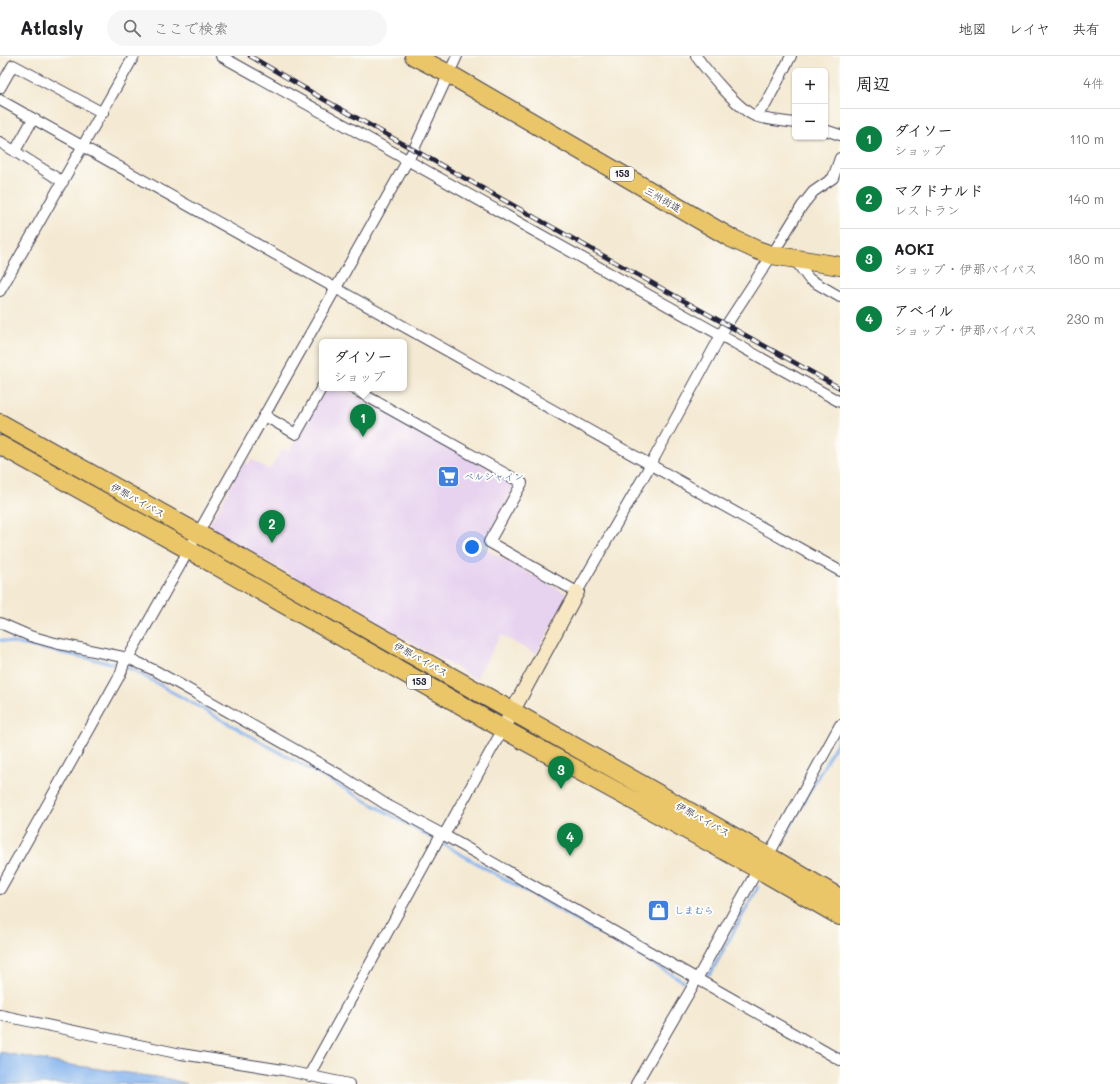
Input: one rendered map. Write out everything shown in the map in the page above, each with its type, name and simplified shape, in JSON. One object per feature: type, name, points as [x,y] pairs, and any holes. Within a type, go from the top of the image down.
[{"type":"highway","name":"三州街道","points":[[414,56],[449,74],[731,238],[772,255],[795,260],[840,266]]},
{"type":"highway","name":"伊那バイパス","points":[[0,423],[512,711],[763,862],[840,916]]},
{"type":"highway","name":"伊那バイパス","points":[[0,445],[189,550],[503,729],[763,862],[840,898]]},
{"type":"street","points":[[0,291],[134,56]]},
{"type":"street","points":[[221,56],[840,402]]},
{"type":"street","points":[[0,889],[408,160],[456,56]]},
{"type":"street","points":[[696,56],[704,67],[741,107],[755,116],[792,122]]},
{"type":"street","points":[[755,116],[766,104],[790,56]]},
{"type":"street","points":[[0,88],[13,65],[102,112]]},
{"type":"street","points":[[0,100],[840,571]]},
{"type":"street","points":[[15,151],[33,119]]},
{"type":"street","points":[[828,131],[840,135]]},
{"type":"street","points":[[0,142],[63,182]]},
{"type":"street","points":[[310,1077],[312,1070],[439,838],[444,835],[577,592],[651,464],[721,335],[802,206],[813,192],[833,178],[840,158]]},
{"type":"street","points":[[795,260],[809,279],[840,297]]},
{"type":"street","points":[[265,416],[296,434],[320,391]]},
{"type":"street","points":[[357,391],[522,483],[489,542],[577,592]]},
{"type":"street","points":[[0,623],[8,628],[36,638],[124,665],[163,675],[340,775],[387,805],[444,835],[840,1060]]},
{"type":"street","points":[[636,1084],[837,736],[840,725]]},
{"type":"street","points":[[0,1015],[181,1054],[283,1070],[310,1077],[349,1084]]},
{"type":"shaded area","points":[[324,391],[349,391],[512,482],[513,490],[482,547],[569,595],[536,654],[501,635],[476,679],[208,528],[244,462],[248,465],[251,459],[270,470],[282,449],[289,452]]},
{"type":"water","points":[[0,1052],[64,1064],[169,1079],[187,1084],[0,1084]]},
{"type":"waterway","points":[[0,640],[115,664],[133,670],[432,838]]},
{"type":"waterway","points":[[784,838],[840,737]]},
{"type":"waterway","points":[[443,844],[683,981]]},
{"type":"waterway","points":[[708,974],[711,973],[758,887]]},
{"type":"railway","points":[[250,56],[323,99],[840,388]]},
{"type":"place","name":"ダイソー","points":[[363,437]]},
{"type":"place","name":"ベルシャイン","points":[[448,476]]},
{"type":"place","name":"マクドナルド","points":[[272,543]]},
{"type":"place","name":"AOKI","points":[[561,789]]},
{"type":"place","name":"アベイル","points":[[570,856]]},
{"type":"place","name":"しまむら","points":[[659,910]]}]
